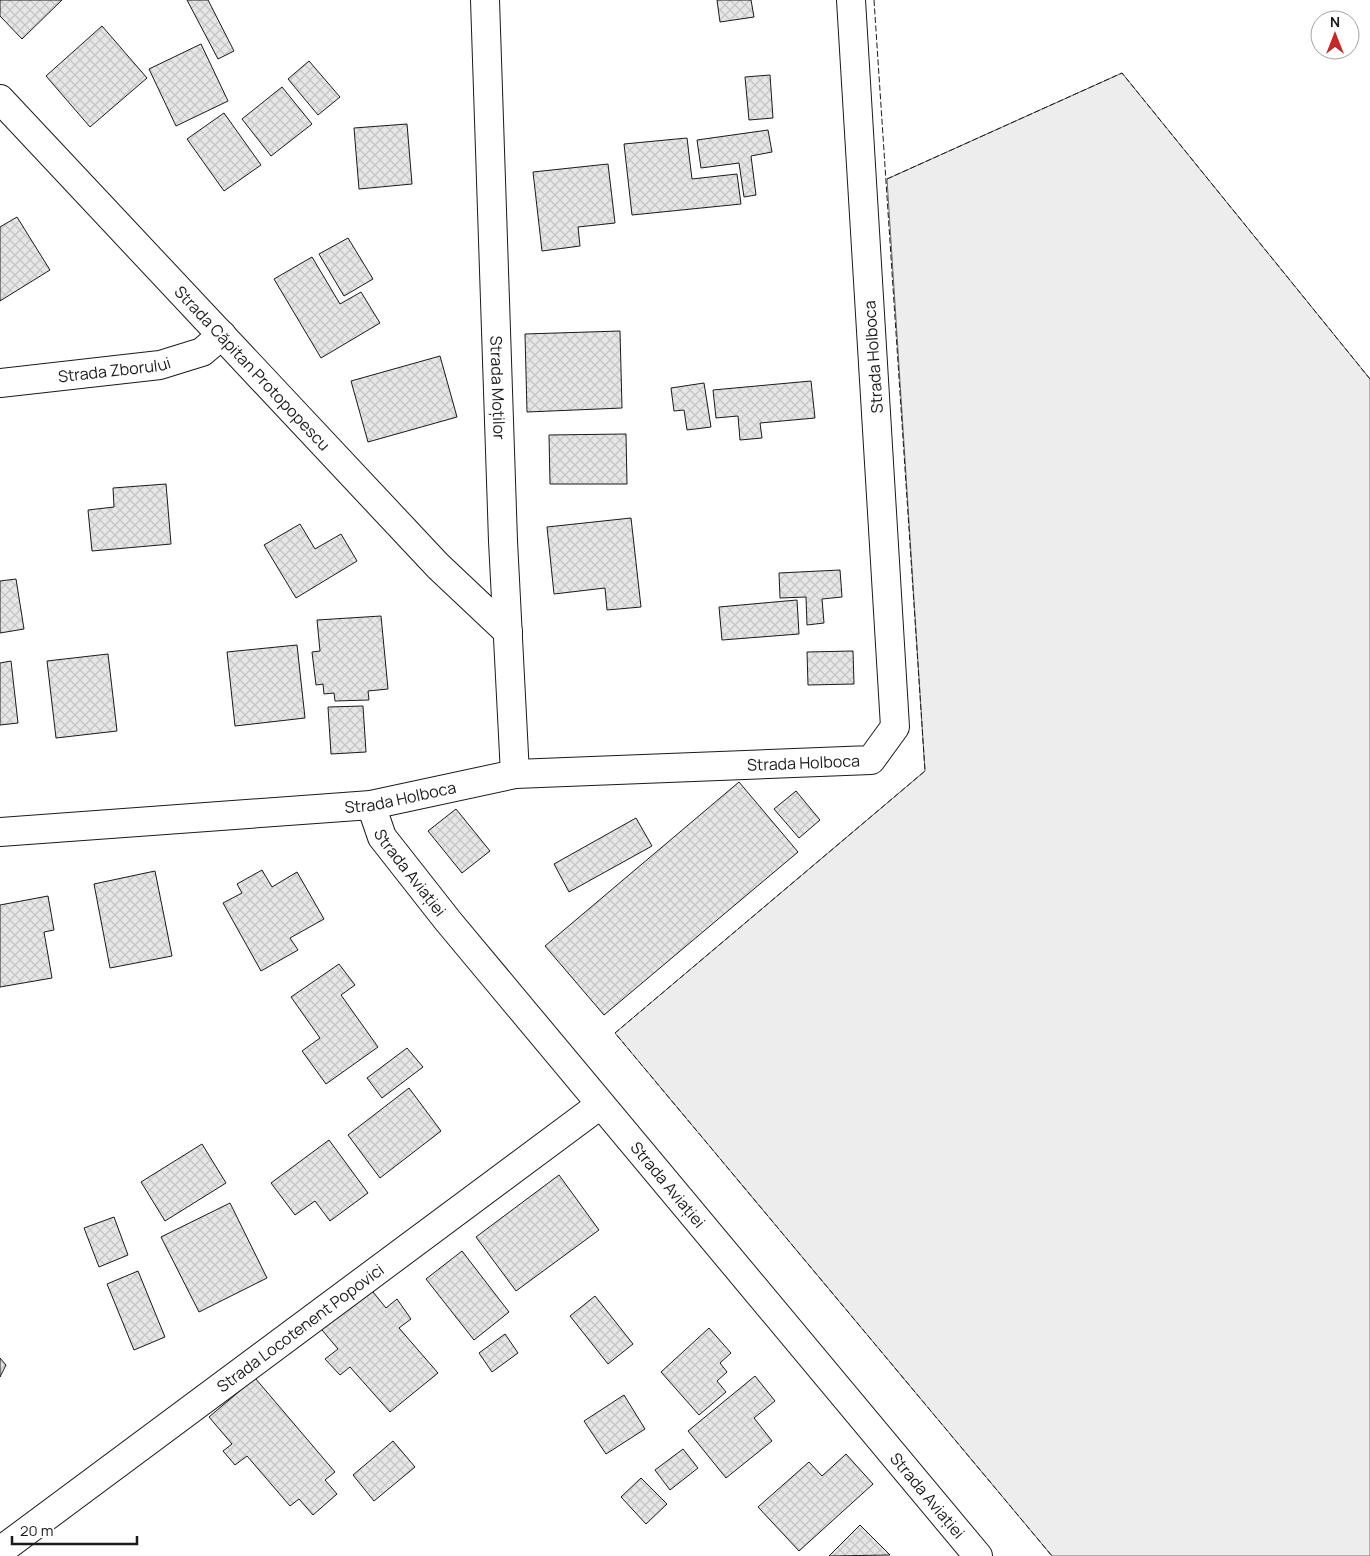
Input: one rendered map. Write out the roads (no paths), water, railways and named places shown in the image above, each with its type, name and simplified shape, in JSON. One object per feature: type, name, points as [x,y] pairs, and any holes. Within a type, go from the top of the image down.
[{"type":"street","name":"Strada Moților","points":[[484,0],[503,531],[515,774]]},
{"type":"street","name":"Strada Holboca","points":[[0,832],[371,804],[515,774],[871,760],[895,727],[851,0]]},
{"type":"street","name":"Strada Căpitan Protopopescu","points":[[0,99],[438,566],[508,632]]},
{"type":"street","name":"Strada Zborului","points":[[0,383],[160,365],[202,352],[222,335]]},
{"type":"street","name":"Strada Aviației","points":[[371,804],[382,836],[600,1105],[978,1556]]},
{"type":"street","name":"Strada Locotenent Popovici","points":[[0,1551],[600,1105]]}]
